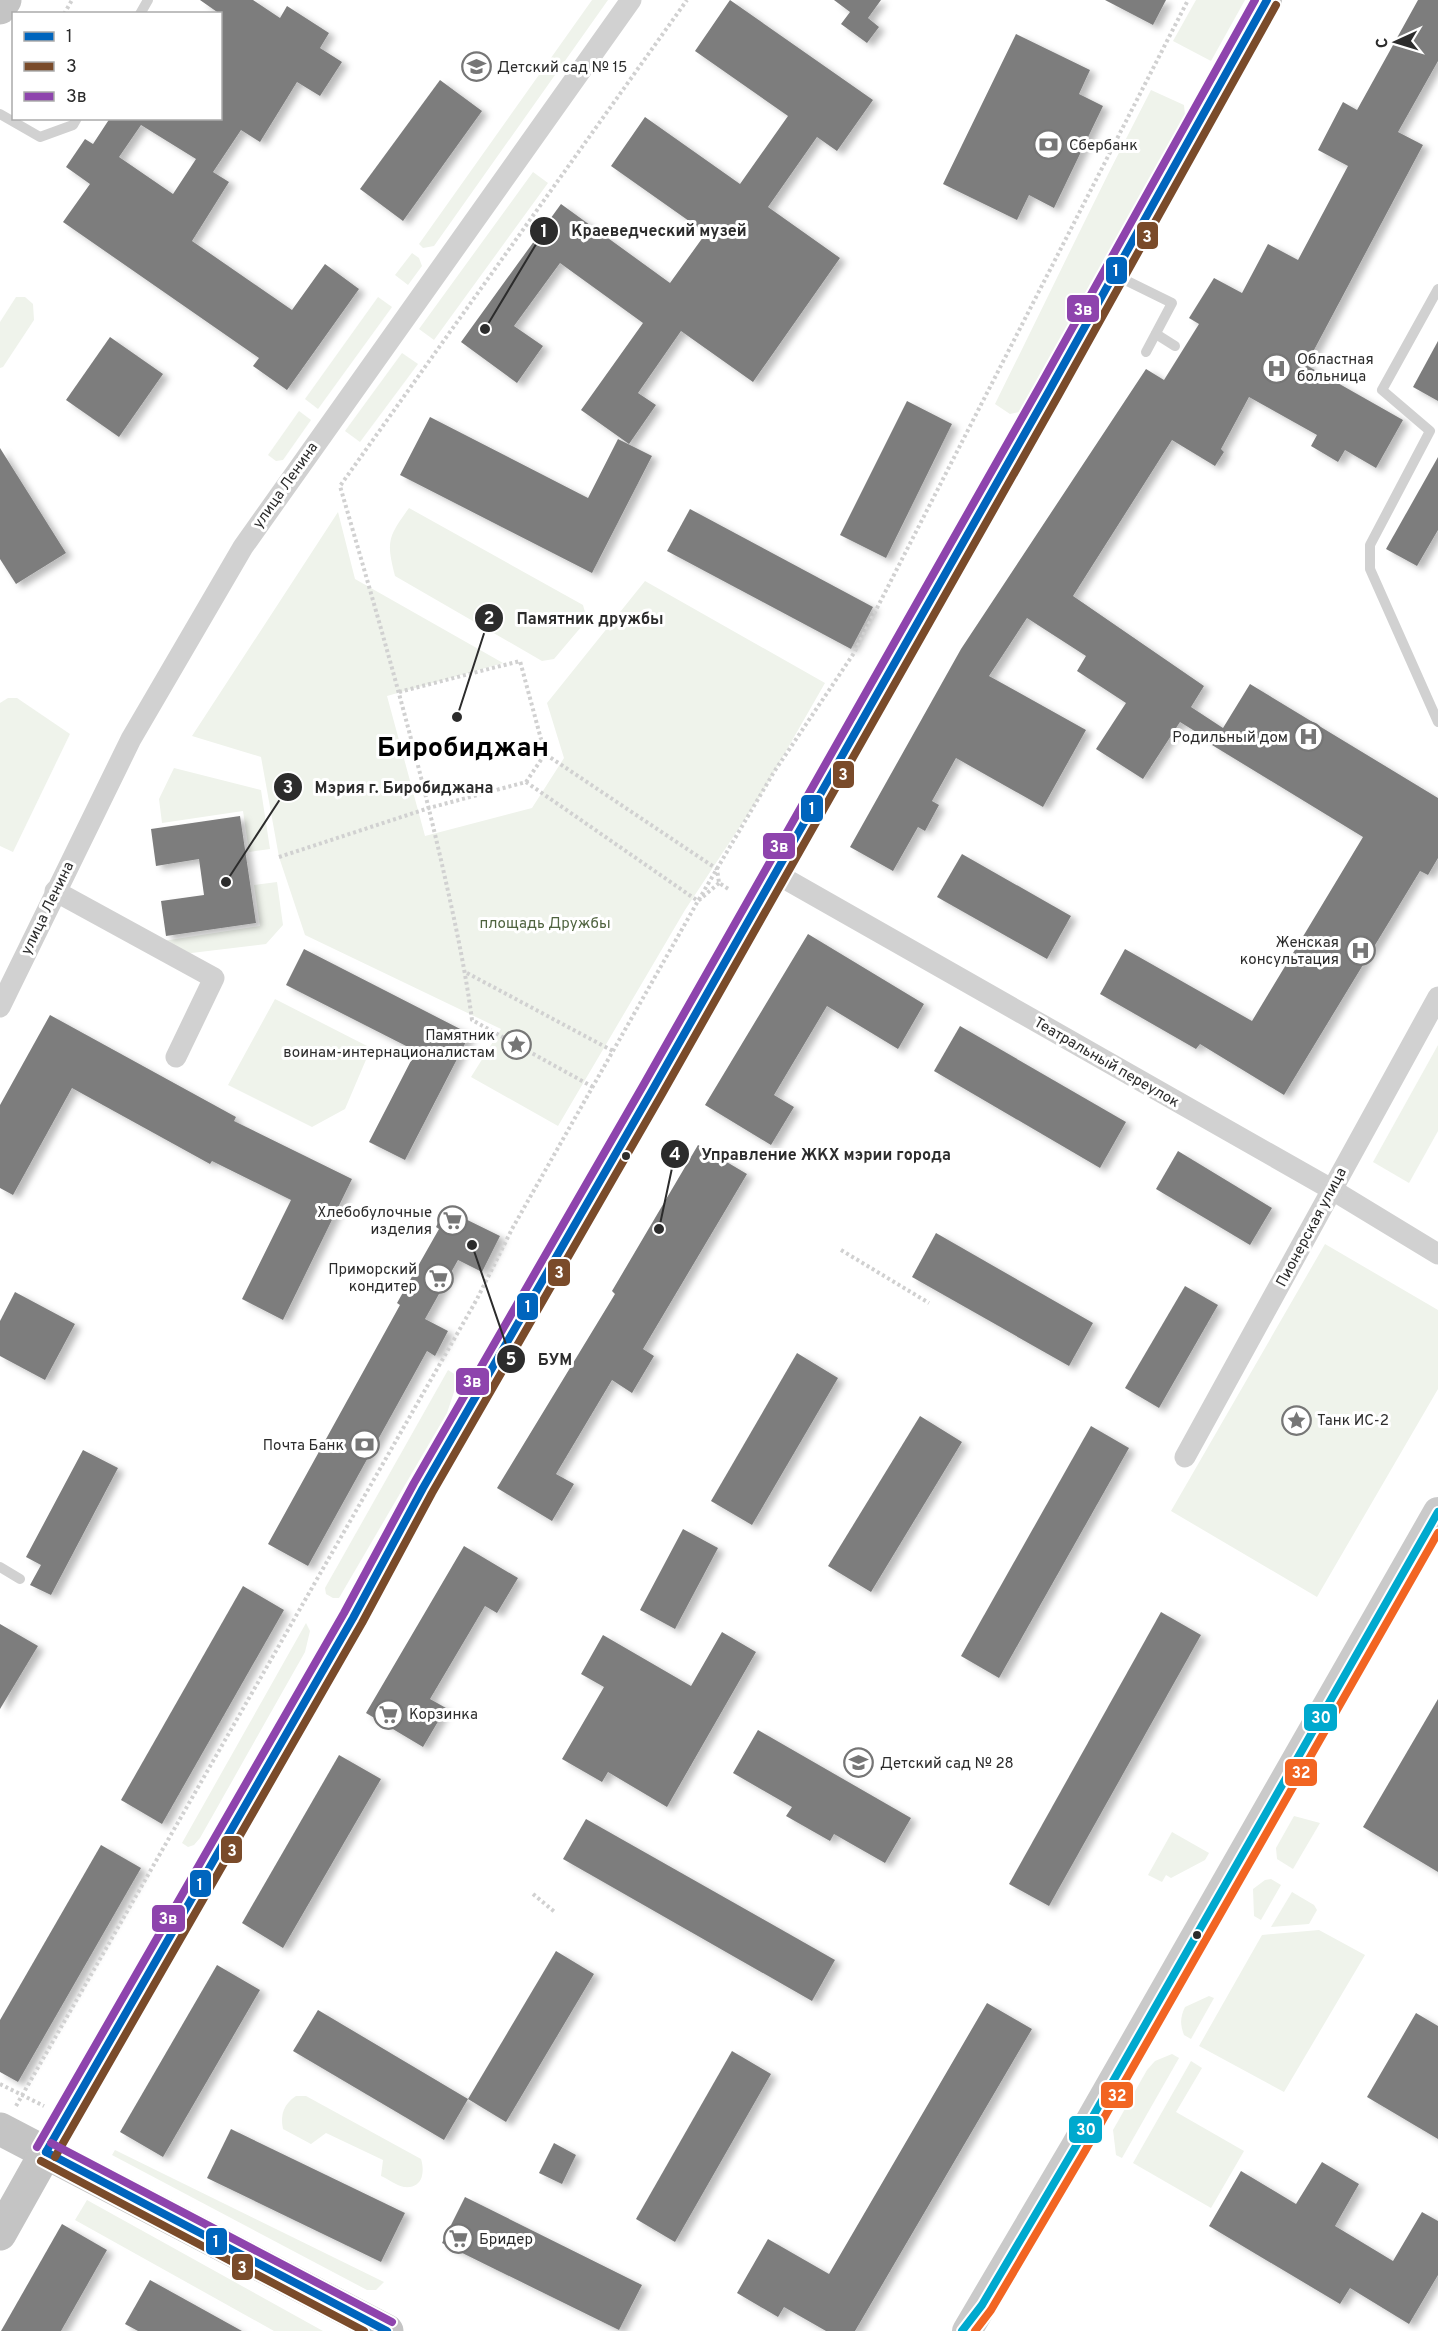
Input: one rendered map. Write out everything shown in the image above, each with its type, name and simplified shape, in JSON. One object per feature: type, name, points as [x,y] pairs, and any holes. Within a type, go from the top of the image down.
[{"type":"main road","points":[[0,8],[5,0]]},
{"type":"main road","points":[[0,2234],[347,1628],[429,1478],[653,1089],[1267,0]]},
{"type":"main road","points":[[967,2331],[1076,2146],[1438,1512]]},
{"type":"main road","points":[[6,2120],[46,2152],[387,2331]]},
{"type":"main road","points":[[962,2331],[982,2305]]},
{"type":"street","name":"улица Ленина","points":[[0,1007],[131,739],[243,547],[631,0]]},
{"type":"street","name":"Театральный переулок","points":[[774,873],[1331,1189],[1438,1254]]},
{"type":"street","points":[[55,891],[214,978],[176,1057]]},
{"type":"street","name":"Пионерская улица","points":[[1185,1457],[1438,997]]},
{"type":"lane","points":[[0,114],[40,137],[73,125],[76,120]]},
{"type":"lane","points":[[1114,274],[1172,303],[1146,352]]},
{"type":"lane","points":[[1438,289],[1382,390],[1430,431],[1370,545],[1370,569],[1438,722]]},
{"type":"lane","points":[[1156,334],[1175,346]]},
{"type":"lane","points":[[0,1567],[20,1579]]},
{"type":"path","points":[[593,1087],[472,1020],[466,972],[429,808],[399,692],[340,486],[687,0]]},
{"type":"path","points":[[6,2120],[477,1299],[512,1229],[698,901],[774,772],[854,653],[1188,0]]},
{"type":"path","points":[[399,692],[520,661],[545,753],[717,869],[719,883],[730,890]]},
{"type":"path","points":[[279,857],[429,808],[526,782],[545,753]]},
{"type":"path","points":[[526,782],[698,901]]},
{"type":"path","points":[[698,901],[719,883]]},
{"type":"path","points":[[466,972],[614,1051]]},
{"type":"path","points":[[841,1250],[929,1303]]},
{"type":"path","points":[[533,1894],[556,1913]]},
{"type":"path","points":[[0,2084],[50,2109]]},
{"type":"green space","points":[[592,0],[608,0],[434,246],[423,248],[419,244]]},
{"type":"green space","points":[[1196,0],[1245,0],[1211,61],[1173,41]]},
{"type":"green space","points":[[1151,90],[1184,105],[1185,115],[1019,412],[1010,414],[995,404]]},
{"type":"green space","points":[[533,172],[548,183],[434,340],[419,329]]},
{"type":"green space","points":[[412,253],[419,258],[422,266],[408,285],[395,275]]},
{"type":"green space","points":[[16,297],[25,297],[33,304],[34,320],[3,367],[0,368],[0,322]]},
{"type":"green space","points":[[378,297],[392,307],[318,409],[305,399]]},
{"type":"green space","points":[[402,353],[418,364],[360,442],[345,431]]},
{"type":"green space","points":[[299,411],[311,420],[283,460],[276,461],[268,455]]},
{"type":"green space","points":[[409,508],[583,605],[587,620],[554,659],[542,661],[395,576],[390,555],[391,540]]},
{"type":"green space","name":"площадь Дружбы","points":[[338,512],[355,579],[503,663],[387,696],[425,836],[532,808],[564,758],[547,703],[645,581],[825,683],[762,793],[685,910],[558,1126],[471,1077],[501,1029],[305,935],[279,857],[261,757],[192,736]]},
{"type":"green space","points":[[8,698],[17,698],[70,734],[13,852],[0,846],[0,703]]},
{"type":"green space","points":[[174,768],[261,790],[270,849],[249,852],[243,811],[162,823],[159,799]]},
{"type":"green space","points":[[277,882],[283,925],[266,944],[183,954],[163,941],[260,926],[254,885]]},
{"type":"green space","points":[[275,999],[371,1048],[345,1109],[312,1127],[228,1085]]},
{"type":"green space","points":[[1438,1045],[1438,1131],[1409,1183],[1373,1162]]},
{"type":"green space","points":[[1325,1244],[1438,1310],[1438,1389],[1317,1597],[1171,1511]]},
{"type":"green space","points":[[448,1370],[459,1377],[447,1413],[339,1598],[333,1598],[326,1594],[325,1588]]},
{"type":"green space","points":[[306,1623],[310,1631],[305,1652],[200,1838],[194,1845],[188,1847],[182,1843]]},
{"type":"green space","points":[[1294,1816],[1320,1823],[1293,1869],[1277,1859],[1276,1848]]},
{"type":"green space","points":[[1172,1832],[1209,1853],[1205,1860],[1171,1878],[1166,1875],[1162,1882],[1148,1875]]},
{"type":"green space","points":[[1271,1879],[1281,1885],[1261,1920],[1254,1916],[1253,1889],[1265,1880]]},
{"type":"green space","points":[[1292,1892],[1314,1905],[1317,1910],[1309,1924],[1271,1927]]},
{"type":"green space","points":[[1319,1930],[1365,1955],[1284,2092],[1199,2046],[1262,1935]]},
{"type":"green space","points":[[1209,1996],[1214,1998],[1191,2039],[1184,2035],[1181,2021],[1183,2011],[1185,2007]]},
{"type":"green space","points":[[1172,2054],[1179,2058],[1122,2158],[1116,2155],[1113,2130],[1147,2070],[1155,2061]]},
{"type":"green space","points":[[1191,2061],[1202,2068],[1176,2112],[1244,2151],[1211,2208],[1133,2163]]},
{"type":"green space","points":[[296,2096],[306,2096],[421,2159],[423,2169],[419,2182],[410,2187],[395,2184],[381,2176],[383,2160],[326,2133],[311,2144],[283,2129],[284,2110],[288,2102]]},
{"type":"green space","points":[[115,2150],[384,2282],[376,2290],[367,2290],[112,2155]]},
{"type":"green space","points":[[87,2200],[323,2331],[274,2331],[75,2220]]},
{"type":"building","points":[[200,0],[253,0],[280,18],[287,6],[329,33],[320,48],[342,62],[320,96],[297,82],[260,142],[241,130],[213,172],[229,182],[192,241],[292,310],[325,264],[359,289],[287,390],[253,366],[259,358],[63,222],[90,184],[66,167],[85,139],[93,144],[109,120],[222,120],[222,12],[217,12]],"holes":[[[141,125],[196,159],[173,194],[119,157]]]},
{"type":"building","points":[[730,0],[873,100],[837,151],[817,137],[768,207],[840,258],[753,382],[681,331],[638,393],[656,405],[629,444],[581,410],[643,323],[560,263],[514,326],[543,346],[517,383],[461,342],[561,204],[670,283],[706,233],[611,166],[645,117],[740,184],[788,116],[695,51]]},
{"type":"building","points":[[834,0],[881,0],[868,18],[879,27],[867,43],[841,24],[850,12]]},
{"type":"building","points":[[1105,0],[1166,0],[1153,25]]},
{"type":"building","points":[[1418,0],[1438,0],[1438,61],[1398,132],[1423,145],[1306,365],[1403,420],[1376,468],[1345,450],[1338,462],[1311,446],[1317,435],[1249,397],[1221,449],[1224,452],[1215,466],[1172,440],[1073,596],[1204,686],[1191,707],[1223,728],[1250,684],[1438,798],[1438,858],[1428,875],[1420,871],[1284,1095],[1200,1044],[1196,1049],[1100,994],[1125,949],[1252,1021],[1363,837],[1212,745],[1214,743],[1180,722],[1143,779],[1096,749],[1126,703],[1077,671],[1086,656],[1027,618],[989,676],[1086,730],[1043,807],[956,758],[932,801],[939,805],[925,831],[918,827],[893,871],[850,847],[961,649],[1146,369],[1164,380],[1199,324],[1189,318],[1214,278],[1242,293],[1268,244],[1298,260],[1348,166],[1318,150],[1343,102],[1357,110]]},
{"type":"building","points":[[1016,34],[1090,70],[1079,94],[1103,106],[1054,208],[1029,195],[1017,220],[943,184]]},
{"type":"building","points":[[440,80],[482,111],[403,221],[360,189]]},
{"type":"building","points":[[110,337],[163,374],[119,437],[66,400]]},
{"type":"building","points":[[1438,341],[1438,401],[1413,387]]},
{"type":"building","points":[[907,401],[952,424],[886,558],[840,535]]},
{"type":"building","points":[[430,417],[588,498],[618,439],[652,456],[592,573],[400,475]]},
{"type":"building","points":[[0,448],[66,553],[16,584],[0,559]]},
{"type":"building","points":[[1438,457],[1438,530],[1417,566],[1386,549]]},
{"type":"building","points":[[690,509],[873,607],[851,649],[667,551]]},
{"type":"building","points":[[240,816],[256,923],[166,936],[161,901],[204,895],[199,859],[156,866],[151,829]]},
{"type":"building","points":[[962,854],[1071,916],[1047,959],[937,897]]},
{"type":"building","points":[[808,934],[924,1004],[898,1049],[827,1006],[774,1095],[794,1107],[771,1145],[705,1105]]},
{"type":"building","points":[[304,949],[470,1034],[405,1160],[369,1142],[416,1051],[286,985]]},
{"type":"building","points":[[50,1015],[236,1117],[234,1121],[352,1179],[283,1320],[242,1299],[291,1200],[212,1161],[210,1164],[72,1088],[13,1195],[0,1188],[0,1105]]},
{"type":"building","points":[[960,1026],[1126,1122],[1100,1168],[934,1071]]},
{"type":"building","points":[[698,1145],[747,1174],[643,1349],[654,1356],[632,1393],[612,1380],[556,1474],[574,1484],[552,1521],[497,1488],[615,1294],[612,1291]]},
{"type":"building","points":[[1178,1151],[1272,1208],[1250,1245],[1156,1189]]},
{"type":"building","points":[[445,1209],[500,1236],[482,1272],[458,1260],[425,1319],[448,1331],[435,1356],[427,1351],[308,1566],[268,1544],[400,1305],[397,1303],[439,1229],[436,1227]]},
{"type":"building","points":[[936,1233],[1093,1323],[1069,1366],[912,1277]]},
{"type":"building","points":[[1185,1286],[1218,1305],[1159,1408],[1125,1388]]},
{"type":"building","points":[[15,1292],[75,1324],[45,1380],[0,1356],[0,1321]]},
{"type":"building","points":[[797,1353],[838,1378],[752,1525],[711,1501]]},
{"type":"building","points":[[920,1416],[962,1442],[871,1592],[828,1566]]},
{"type":"building","points":[[1091,1426],[1129,1448],[999,1678],[961,1656]]},
{"type":"building","points":[[83,1450],[118,1468],[51,1595],[30,1585],[41,1565],[26,1557]]},
{"type":"building","points":[[683,1529],[718,1548],[675,1629],[640,1610]]},
{"type":"building","points":[[464,1546],[518,1578],[497,1613],[485,1606],[430,1699],[446,1708],[423,1747],[366,1713]]},
{"type":"building","points":[[243,1586],[284,1610],[162,1824],[121,1800]]},
{"type":"building","points":[[1161,1612],[1201,1635],[1049,1906],[1009,1884]]},
{"type":"building","points":[[0,1624],[38,1646],[0,1709]]},
{"type":"building","points":[[722,1632],[756,1652],[667,1807],[608,1772],[602,1782],[562,1759],[604,1687],[581,1674],[603,1635],[691,1686]]},
{"type":"building","points":[[1438,1699],[1438,1872],[1363,1827]]},
{"type":"building","points":[[758,1730],[911,1818],[885,1863],[834,1834],[830,1841],[786,1816],[792,1807],[733,1773]]},
{"type":"building","points":[[339,1755],[381,1779],[283,1948],[242,1923]]},
{"type":"building","points":[[586,1819],[835,1960],[812,2001],[563,1859]]},
{"type":"building","points":[[101,1845],[141,1868],[18,2082],[0,2072],[0,2020]]},
{"type":"building","points":[[556,1951],[594,1974],[506,2122],[468,2099]]},
{"type":"building","points":[[217,1965],[260,1990],[163,2157],[120,2132]]},
{"type":"building","points":[[987,2003],[1032,2029],[855,2331],[826,2331],[784,2307],[778,2317],[737,2293],[768,2239],[829,2274]]},
{"type":"building","points":[[318,2010],[468,2099],[444,2140],[293,2051]]},
{"type":"building","points":[[1416,2013],[1438,2026],[1438,2139],[1367,2097]]},
{"type":"building","points":[[732,2051],[771,2074],[675,2242],[636,2219]]},
{"type":"building","points":[[231,2129],[405,2213],[381,2262],[207,2178]]},
{"type":"building","points":[[554,2143],[576,2155],[562,2184],[539,2173]]},
{"type":"building","points":[[1322,2162],[1359,2184],[1335,2226],[1393,2261],[1422,2212],[1438,2221],[1438,2275],[1409,2324],[1350,2288],[1340,2304],[1209,2226],[1241,2171],[1296,2204]]},
{"type":"building","points":[[465,2197],[642,2285],[619,2330],[442,2243]]},
{"type":"building","points":[[62,2224],[107,2250],[61,2331],[1,2331]]},
{"type":"building","points":[[150,2280],[242,2331],[138,2331],[125,2324]]},
{"type":"transit line","name":"3в","points":[[37,2147],[344,1613],[414,1483],[644,1084],[1040,386],[1255,0]]},
{"type":"transit line","name":"1","points":[[46,2152],[353,1618],[423,1488],[653,1089],[1049,391],[1267,0]]},
{"type":"transit line","name":"3","points":[[55,2157],[362,1623],[432,1493],[662,1094],[1058,396],[1276,5]]},
{"type":"transit line","name":"30","points":[[962,2331],[982,2305],[1076,2146],[1438,1512]]},
{"type":"transit line","name":"32","points":[[975,2331],[991,2310],[1085,2151],[1438,1533]]},
{"type":"transit line","name":"3в","points":[[51,2143],[392,2322]]},
{"type":"transit line","name":"1","points":[[46,2152],[387,2331]]},
{"type":"transit line","name":"3","points":[[41,2161],[364,2331]]},
{"type":"place","name":"Детский сад № 15","points":[[476,67]]},
{"type":"place","name":"Сбербанк","points":[[1048,145]]},
{"type":"place","name":"Краеведческий музей","points":[[485,329]]},
{"type":"place","name":"Областная больница","points":[[1276,368]]},
{"type":"place","name":"Памятник дружбы","points":[[457,717]]},
{"type":"place","name":"Родильный дом","points":[[1309,737]]},
{"type":"place","name":"Мэрия г. Биробиджана","points":[[226,882]]},
{"type":"place","name":"Женская консультация","points":[[1360,951]]},
{"type":"place","name":"Памятник воинам-интернационалистам","points":[[516,1044]]},
{"type":"place","name":"Хлебобулочные изделия","points":[[453,1221]]},
{"type":"place","name":"Управление ЖКХ мэрии города","points":[[659,1229]]},
{"type":"place","name":"БУМ","points":[[472,1245]]},
{"type":"place","name":"Приморский кондитер","points":[[438,1278]]},
{"type":"place","name":"Танк ИС-2","points":[[1296,1420]]},
{"type":"place","name":"Почта Банк","points":[[365,1445]]},
{"type":"place","name":"Корзинка","points":[[388,1714]]},
{"type":"place","name":"Детский сад № 28","points":[[859,1763]]},
{"type":"place","name":"Бридер","points":[[458,2239]]},
{"type":"district","name":"Биробиджан","points":[[463,747]]}]
